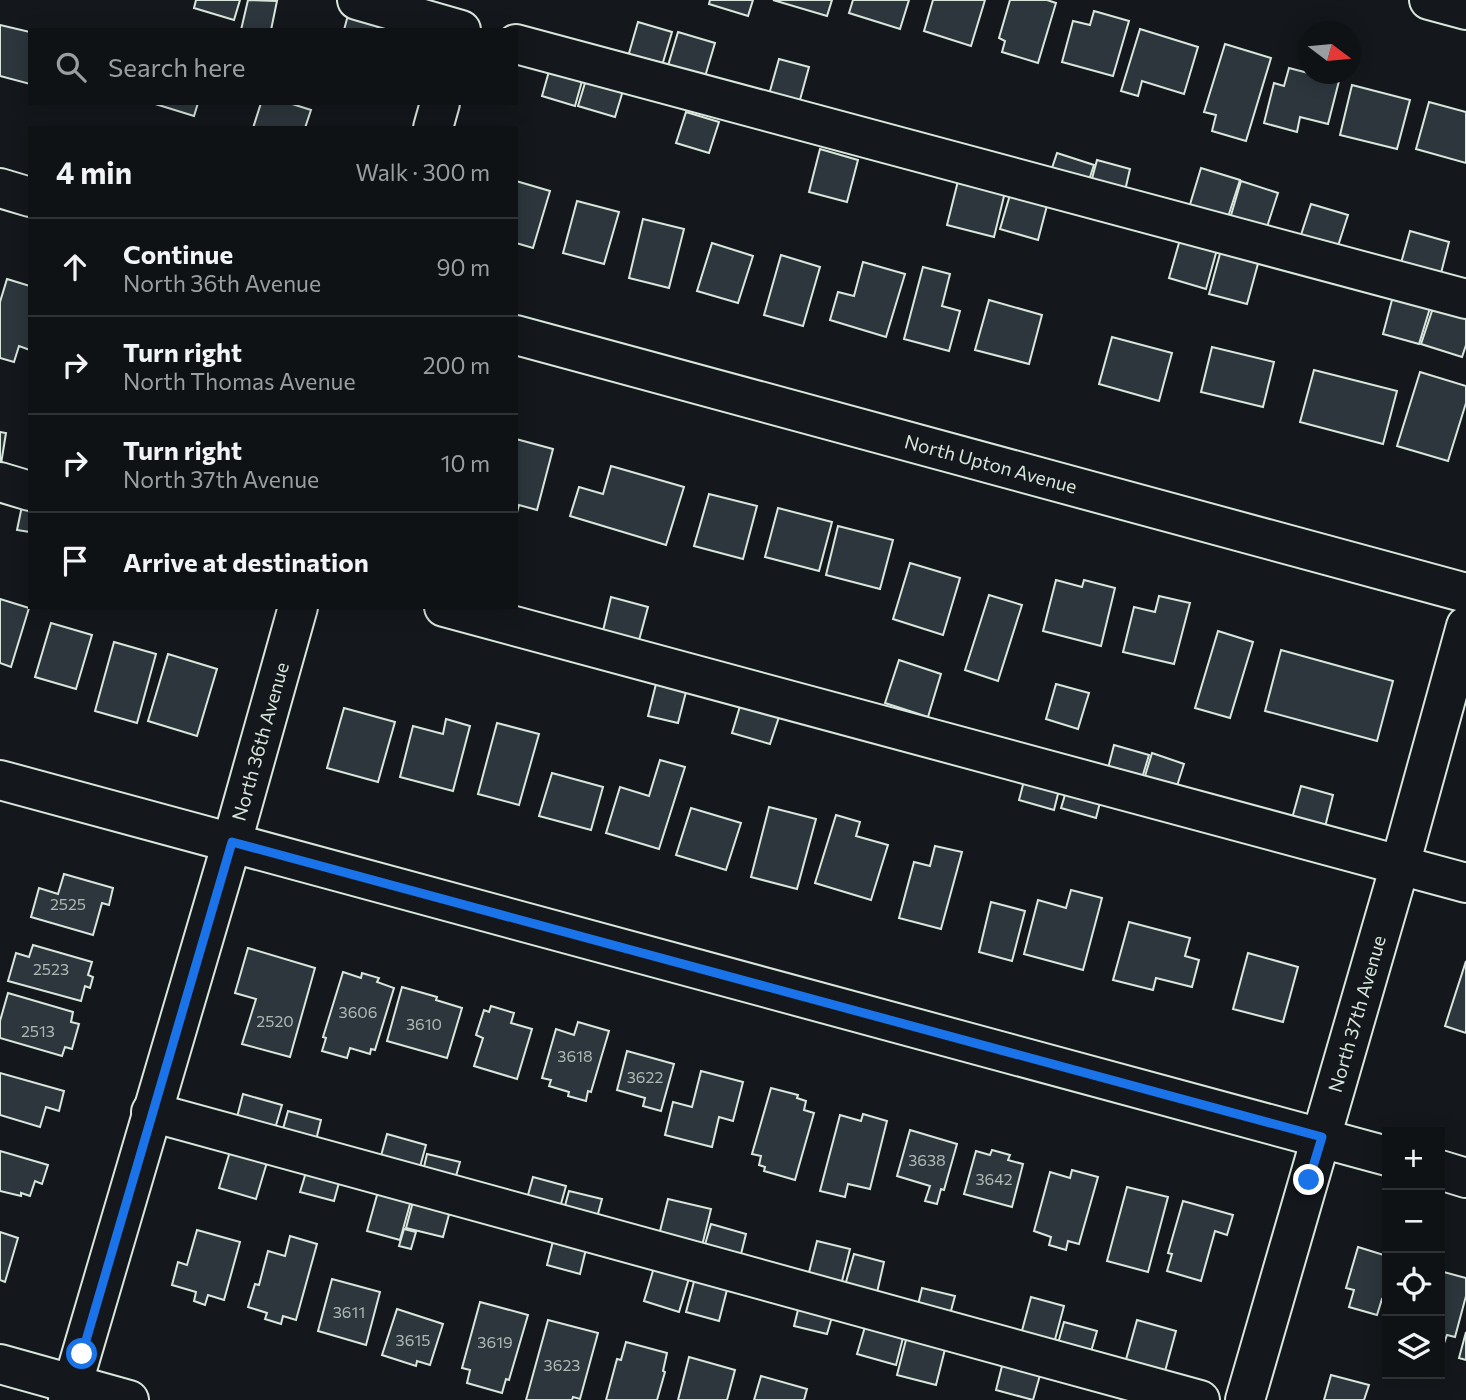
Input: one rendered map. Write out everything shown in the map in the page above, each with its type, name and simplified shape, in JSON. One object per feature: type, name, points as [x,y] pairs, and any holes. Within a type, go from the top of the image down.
[{"type":"street","points":[[357,0],[454,28]]},
{"type":"street","points":[[462,28],[469,0]]},
{"type":"street","points":[[1429,0],[1466,10]]},
{"type":"street","points":[[518,45],[1466,299]]},
{"type":"street","points":[[434,126],[439,105]]},
{"type":"street","points":[[0,188],[28,196]]},
{"type":"street","name":"North Upton Avenue","points":[[518,336],[1466,593]]},
{"type":"street","points":[[0,482],[28,490]]},
{"type":"street","name":"North 36th Avenue","points":[[70,1392],[232,842],[297,609]]},
{"type":"street","points":[[451,609],[1466,883]]},
{"type":"street","name":"North 37th Avenue","points":[[1245,1400],[1400,865],[1466,626]]},
{"type":"street","points":[[0,780],[1382,1155]]},
{"type":"street","points":[[151,1112],[1200,1400]]},
{"type":"street","points":[[1445,1172],[1466,1178]]},
{"type":"street","points":[[0,1364],[70,1392],[129,1400]]},
{"type":"building","points":[[196,0],[240,0],[234,20],[194,8]]},
{"type":"building","points":[[248,0],[277,1],[271,28],[241,28]]},
{"type":"building","points":[[710,0],[753,0],[748,16],[709,4]]},
{"type":"building","points":[[773,0],[832,0],[827,16]]},
{"type":"building","points":[[853,0],[909,0],[900,29],[849,13]]},
{"type":"building","points":[[933,0],[985,0],[971,46],[924,31]]},
{"type":"building","points":[[1010,0],[1047,0],[1056,3],[1038,63],[1002,52],[1005,41],[999,38]]},
{"type":"building","points":[[1094,11],[1129,21],[1113,76],[1062,62],[1073,21],[1090,25]]},
{"type":"building","points":[[348,15],[379,23],[378,28],[345,28]]},
{"type":"building","points":[[638,22],[672,32],[661,69],[627,60]]},
{"type":"building","points":[[0,25],[28,32],[28,83],[0,76]]},
{"type":"building","points":[[1140,29],[1198,47],[1184,94],[1142,81],[1138,96],[1121,91]]},
{"type":"building","points":[[678,32],[715,43],[704,80],[667,69]]},
{"type":"building","points":[[1225,44],[1271,58],[1246,141],[1212,131],[1216,115],[1204,112]]},
{"type":"building","points":[[779,59],[809,67],[798,107],[768,98]]},
{"type":"building","points":[[551,64],[584,74],[575,106],[542,96]]},
{"type":"building","points":[[1289,68],[1298,70],[1298,84],[1338,84],[1328,124],[1300,117],[1297,132],[1264,123],[1274,83],[1284,86]]},
{"type":"building","points":[[588,73],[625,84],[615,117],[578,106]]},
{"type":"building","points":[[1352,85],[1410,100],[1397,149],[1340,135]]},
{"type":"building","points":[[1429,102],[1466,112],[1466,163],[1416,149]]},
{"type":"building","points":[[158,105],[197,105],[194,116]]},
{"type":"building","points":[[260,105],[295,105],[311,110],[306,126],[254,126]]},
{"type":"building","points":[[686,112],[719,122],[709,153],[676,143]]},
{"type":"building","points":[[820,149],[858,160],[847,202],[809,192]]},
{"type":"building","points":[[1057,153],[1094,165],[1087,186],[1050,174]]},
{"type":"building","points":[[1097,160],[1130,169],[1124,195],[1090,186]]},
{"type":"building","points":[[1201,168],[1240,180],[1226,223],[1188,211]]},
{"type":"building","points":[[959,177],[1006,188],[994,237],[947,225]]},
{"type":"building","points":[[1241,181],[1278,193],[1265,233],[1229,222]]},
{"type":"building","points":[[518,182],[550,191],[533,248],[518,244]]},
{"type":"building","points":[[1012,188],[1049,198],[1038,240],[1000,229]]},
{"type":"building","points":[[577,201],[619,212],[604,264],[563,253]]},
{"type":"building","points":[[1311,204],[1348,215],[1337,249],[1300,238]]},
{"type":"building","points":[[643,219],[684,229],[669,288],[629,278]]},
{"type":"building","points":[[1410,231],[1449,242],[1439,281],[1399,270]]},
{"type":"building","points":[[1181,236],[1218,246],[1206,289],[1169,278]]},
{"type":"building","points":[[712,243],[753,256],[738,303],[697,291]]},
{"type":"building","points":[[1221,250],[1259,260],[1247,304],[1209,294]]},
{"type":"building","points":[[781,255],[820,267],[803,326],[764,315]]},
{"type":"building","points":[[863,262],[905,274],[886,337],[830,320],[838,292],[854,296]]},
{"type":"building","points":[[923,267],[950,274],[942,306],[960,311],[949,351],[904,339]]},
{"type":"building","points":[[7,279],[28,285],[28,349],[19,346],[14,362],[0,358],[0,302]]},
{"type":"building","points":[[1393,296],[1430,308],[1419,344],[1383,334]]},
{"type":"building","points":[[989,300],[1042,315],[1029,364],[975,350]]},
{"type":"building","points":[[1435,302],[1466,312],[1466,345],[1462,357],[1421,344]]},
{"type":"building","points":[[1112,337],[1172,353],[1159,401],[1099,384]]},
{"type":"building","points":[[1212,347],[1274,362],[1263,407],[1201,392]]},
{"type":"building","points":[[1314,370],[1397,391],[1383,444],[1300,422]]},
{"type":"building","points":[[1420,372],[1466,386],[1466,403],[1448,461],[1397,446]]},
{"type":"building","points":[[0,432],[6,433],[1,464],[0,464]]},
{"type":"building","points":[[518,440],[553,449],[537,510],[519,505],[518,509]]},
{"type":"building","points":[[611,466],[684,487],[666,545],[570,516],[579,487],[603,494]]},
{"type":"building","points":[[709,494],[757,506],[743,559],[694,546]]},
{"type":"building","points":[[22,506],[28,507],[28,532],[17,530]]},
{"type":"building","points":[[778,508],[832,522],[819,571],[765,557]]},
{"type":"building","points":[[838,526],[893,540],[880,589],[826,575]]},
{"type":"building","points":[[910,563],[960,578],[943,635],[893,619]]},
{"type":"building","points":[[1056,580],[1082,587],[1084,580],[1115,588],[1101,646],[1043,631]]},
{"type":"building","points":[[989,595],[1022,605],[998,681],[965,670]]},
{"type":"building","points":[[1159,596],[1190,603],[1174,664],[1123,652],[1134,607],[1155,612]]},
{"type":"building","points":[[611,597],[648,607],[638,644],[602,635]]},
{"type":"building","points":[[0,599],[29,609],[11,667],[0,663]]},
{"type":"building","points":[[51,623],[92,635],[76,689],[35,677]]},
{"type":"building","points":[[1218,631],[1253,642],[1230,718],[1195,708]]},
{"type":"building","points":[[114,642],[156,654],[137,723],[95,711]]},
{"type":"building","points":[[1281,650],[1393,681],[1377,741],[1265,711]]},
{"type":"building","points":[[168,654],[217,669],[197,736],[148,721]]},
{"type":"building","points":[[899,660],[941,674],[928,717],[885,703]]},
{"type":"building","points":[[656,684],[686,692],[678,723],[648,716]]},
{"type":"building","points":[[1056,684],[1089,693],[1078,729],[1046,719]]},
{"type":"building","points":[[743,696],[782,708],[770,744],[732,733]]},
{"type":"building","points":[[344,708],[395,722],[378,782],[327,768]]},
{"type":"building","points":[[446,719],[470,726],[453,791],[400,777],[413,726],[443,734]]},
{"type":"building","points":[[497,723],[539,734],[519,805],[478,794]]},
{"type":"building","points":[[1114,745],[1149,755],[1142,778],[1108,768]]},
{"type":"building","points":[[1152,753],[1184,764],[1177,786],[1145,776]]},
{"type":"building","points":[[660,760],[685,767],[659,849],[606,833],[620,787],[649,796]]},
{"type":"building","points":[[552,773],[603,787],[591,830],[539,816]]},
{"type":"building","points":[[1025,777],[1060,786],[1054,810],[1019,800]]},
{"type":"building","points":[[1068,785],[1102,795],[1096,818],[1061,808]]},
{"type":"building","points":[[1301,786],[1333,795],[1324,831],[1291,822]]},
{"type":"building","points":[[769,807],[816,819],[797,889],[751,877]]},
{"type":"building","points":[[691,808],[741,823],[726,870],[676,855]]},
{"type":"building","points":[[836,815],[860,822],[856,836],[888,845],[871,900],[815,883]]},
{"type":"building","points":[[935,846],[962,852],[941,929],[899,918],[914,862],[930,866]]},
{"type":"building","points":[[64,874],[113,888],[109,905],[102,903],[93,935],[31,917],[39,888],[58,894]]},
{"type":"building","points":[[1071,890],[1102,898],[1083,970],[1024,954],[1038,900],[1066,908]]},
{"type":"building","points":[[991,902],[1025,911],[1012,961],[979,952]]},
{"type":"building","points":[[1129,922],[1190,938],[1185,956],[1199,960],[1192,987],[1156,978],[1153,990],[1113,980]]},
{"type":"building","points":[[33,945],[92,962],[88,975],[93,977],[90,988],[85,986],[81,1001],[8,981],[16,953],[29,957]]},
{"type":"building","points":[[248,948],[315,968],[290,1057],[242,1044],[256,999],[235,993]]},
{"type":"building","points":[[1248,953],[1298,967],[1283,1022],[1233,1009]]},
{"type":"building","points":[[1466,961],[1466,1033],[1445,1026]]},
{"type":"building","points":[[343,972],[361,978],[362,973],[379,978],[377,982],[394,988],[375,1050],[371,1049],[370,1054],[350,1048],[347,1058],[322,1051],[326,1038],[323,1037]]},
{"type":"building","points":[[402,987],[437,997],[436,1000],[462,1008],[447,1058],[387,1041]]},
{"type":"building","points":[[8,993],[73,1012],[71,1022],[79,1024],[72,1049],[65,1047],[62,1056],[0,1038],[0,1021]]},
{"type":"building","points":[[491,1006],[514,1013],[511,1023],[532,1029],[517,1079],[474,1066],[483,1038],[476,1035],[484,1010],[489,1012]]},
{"type":"building","points":[[578,1022],[609,1031],[586,1101],[568,1096],[569,1092],[549,1086],[551,1080],[542,1078],[556,1029],[574,1035]]},
{"type":"building","points":[[627,1051],[674,1064],[661,1111],[643,1106],[645,1098],[617,1090]]},
{"type":"building","points":[[701,1071],[743,1082],[733,1121],[719,1117],[712,1147],[665,1135],[673,1102],[692,1107]]},
{"type":"building","points":[[0,1073],[64,1091],[59,1111],[46,1107],[40,1127],[0,1115]]},
{"type":"building","points":[[771,1088],[798,1095],[797,1098],[806,1101],[804,1110],[814,1113],[795,1180],[764,1171],[765,1167],[759,1165],[761,1156],[752,1154]]},
{"type":"building","points":[[243,1094],[282,1105],[274,1132],[236,1121]]},
{"type":"building","points":[[288,1111],[321,1120],[315,1144],[281,1136]]},
{"type":"building","points":[[863,1114],[887,1121],[870,1189],[848,1184],[845,1197],[820,1191],[840,1115],[861,1121]]},
{"type":"building","points":[[910,1130],[957,1144],[944,1190],[941,1189],[937,1204],[925,1201],[930,1186],[897,1176]]},
{"type":"building","points":[[387,1134],[426,1145],[418,1174],[379,1163]]},
{"type":"building","points":[[231,1148],[268,1159],[256,1199],[219,1188]]},
{"type":"building","points":[[992,1150],[1010,1155],[1008,1160],[1023,1164],[1012,1207],[964,1194],[976,1151],[990,1155]]},
{"type":"building","points":[[0,1151],[48,1165],[42,1184],[35,1181],[30,1196],[0,1191]]},
{"type":"building","points":[[427,1154],[460,1162],[454,1183],[422,1175]]},
{"type":"building","points":[[307,1169],[340,1179],[334,1201],[300,1192]]},
{"type":"building","points":[[1072,1170],[1098,1177],[1079,1244],[1068,1241],[1066,1250],[1049,1245],[1051,1237],[1034,1231],[1050,1172],[1070,1178]]},
{"type":"building","points":[[533,1177],[566,1186],[559,1211],[526,1202]]},
{"type":"building","points":[[1127,1187],[1168,1197],[1148,1272],[1107,1261]]},
{"type":"building","points":[[379,1188],[412,1197],[400,1240],[367,1231]]},
{"type":"building","points":[[569,1191],[602,1199],[596,1221],[563,1213]]},
{"type":"building","points":[[414,1198],[451,1207],[443,1237],[406,1228]]},
{"type":"building","points":[[668,1199],[711,1209],[701,1250],[658,1239]]},
{"type":"building","points":[[1183,1201],[1233,1215],[1227,1235],[1215,1231],[1201,1281],[1167,1271],[1172,1254],[1168,1253]]},
{"type":"building","points":[[711,1224],[746,1234],[740,1258],[704,1248]]},
{"type":"building","points":[[404,1229],[416,1232],[411,1249],[399,1246]]},
{"type":"building","points":[[197,1230],[240,1242],[224,1300],[208,1295],[205,1305],[194,1301],[196,1292],[172,1285],[178,1262],[187,1265]]},
{"type":"building","points":[[0,1232],[18,1238],[5,1282],[0,1280]]},
{"type":"building","points":[[290,1236],[317,1244],[296,1320],[283,1316],[281,1324],[265,1319],[267,1313],[248,1307],[255,1284],[259,1285],[268,1251],[285,1256]]},
{"type":"building","points":[[554,1237],[587,1245],[580,1274],[547,1265]]},
{"type":"building","points":[[817,1241],[850,1249],[840,1289],[807,1280]]},
{"type":"building","points":[[1358,1247],[1382,1254],[1382,1299],[1377,1315],[1349,1307],[1354,1290],[1346,1288]]},
{"type":"building","points":[[854,1254],[884,1262],[876,1297],[844,1289]]},
{"type":"building","points":[[655,1264],[690,1275],[679,1312],[644,1301]]},
{"type":"building","points":[[1445,1272],[1466,1278],[1466,1296],[1455,1337],[1447,1335],[1445,1340]]},
{"type":"building","points":[[696,1274],[729,1282],[719,1321],[686,1312]]},
{"type":"building","points":[[332,1279],[380,1292],[366,1345],[318,1331]]},
{"type":"building","points":[[922,1288],[955,1296],[949,1318],[917,1309]]},
{"type":"building","points":[[1031,1297],[1064,1306],[1053,1347],[1020,1338]]},
{"type":"building","points":[[480,1302],[528,1315],[509,1380],[506,1379],[502,1393],[467,1383],[470,1370],[462,1368]]},
{"type":"building","points":[[800,1302],[834,1310],[827,1334],[794,1326]]},
{"type":"building","points":[[397,1309],[443,1324],[430,1365],[417,1361],[416,1366],[382,1355]]},
{"type":"building","points":[[548,1320],[598,1333],[580,1399],[573,1397],[572,1400],[526,1400]]},
{"type":"building","points":[[867,1320],[905,1330],[896,1365],[857,1354]]},
{"type":"building","points":[[1137,1320],[1176,1331],[1164,1375],[1125,1363]]},
{"type":"building","points":[[1064,1322],[1097,1331],[1090,1355],[1057,1347]]},
{"type":"building","points":[[908,1332],[947,1341],[936,1385],[897,1375]]},
{"type":"building","points":[[1466,1332],[1466,1360],[1459,1358]]},
{"type":"building","points":[[626,1342],[667,1353],[657,1400],[606,1400],[617,1359],[621,1360]]},
{"type":"building","points":[[689,1357],[735,1370],[727,1400],[678,1400]]},
{"type":"building","points":[[1004,1358],[1042,1368],[1033,1400],[996,1390]]},
{"type":"building","points":[[1331,1375],[1369,1385],[1364,1400],[1324,1400]]},
{"type":"building","points":[[761,1376],[807,1389],[804,1400],[754,1400]]},
{"type":"route","points":[[82,1354],[232,842],[1322,1137],[1309,1180]]}]
